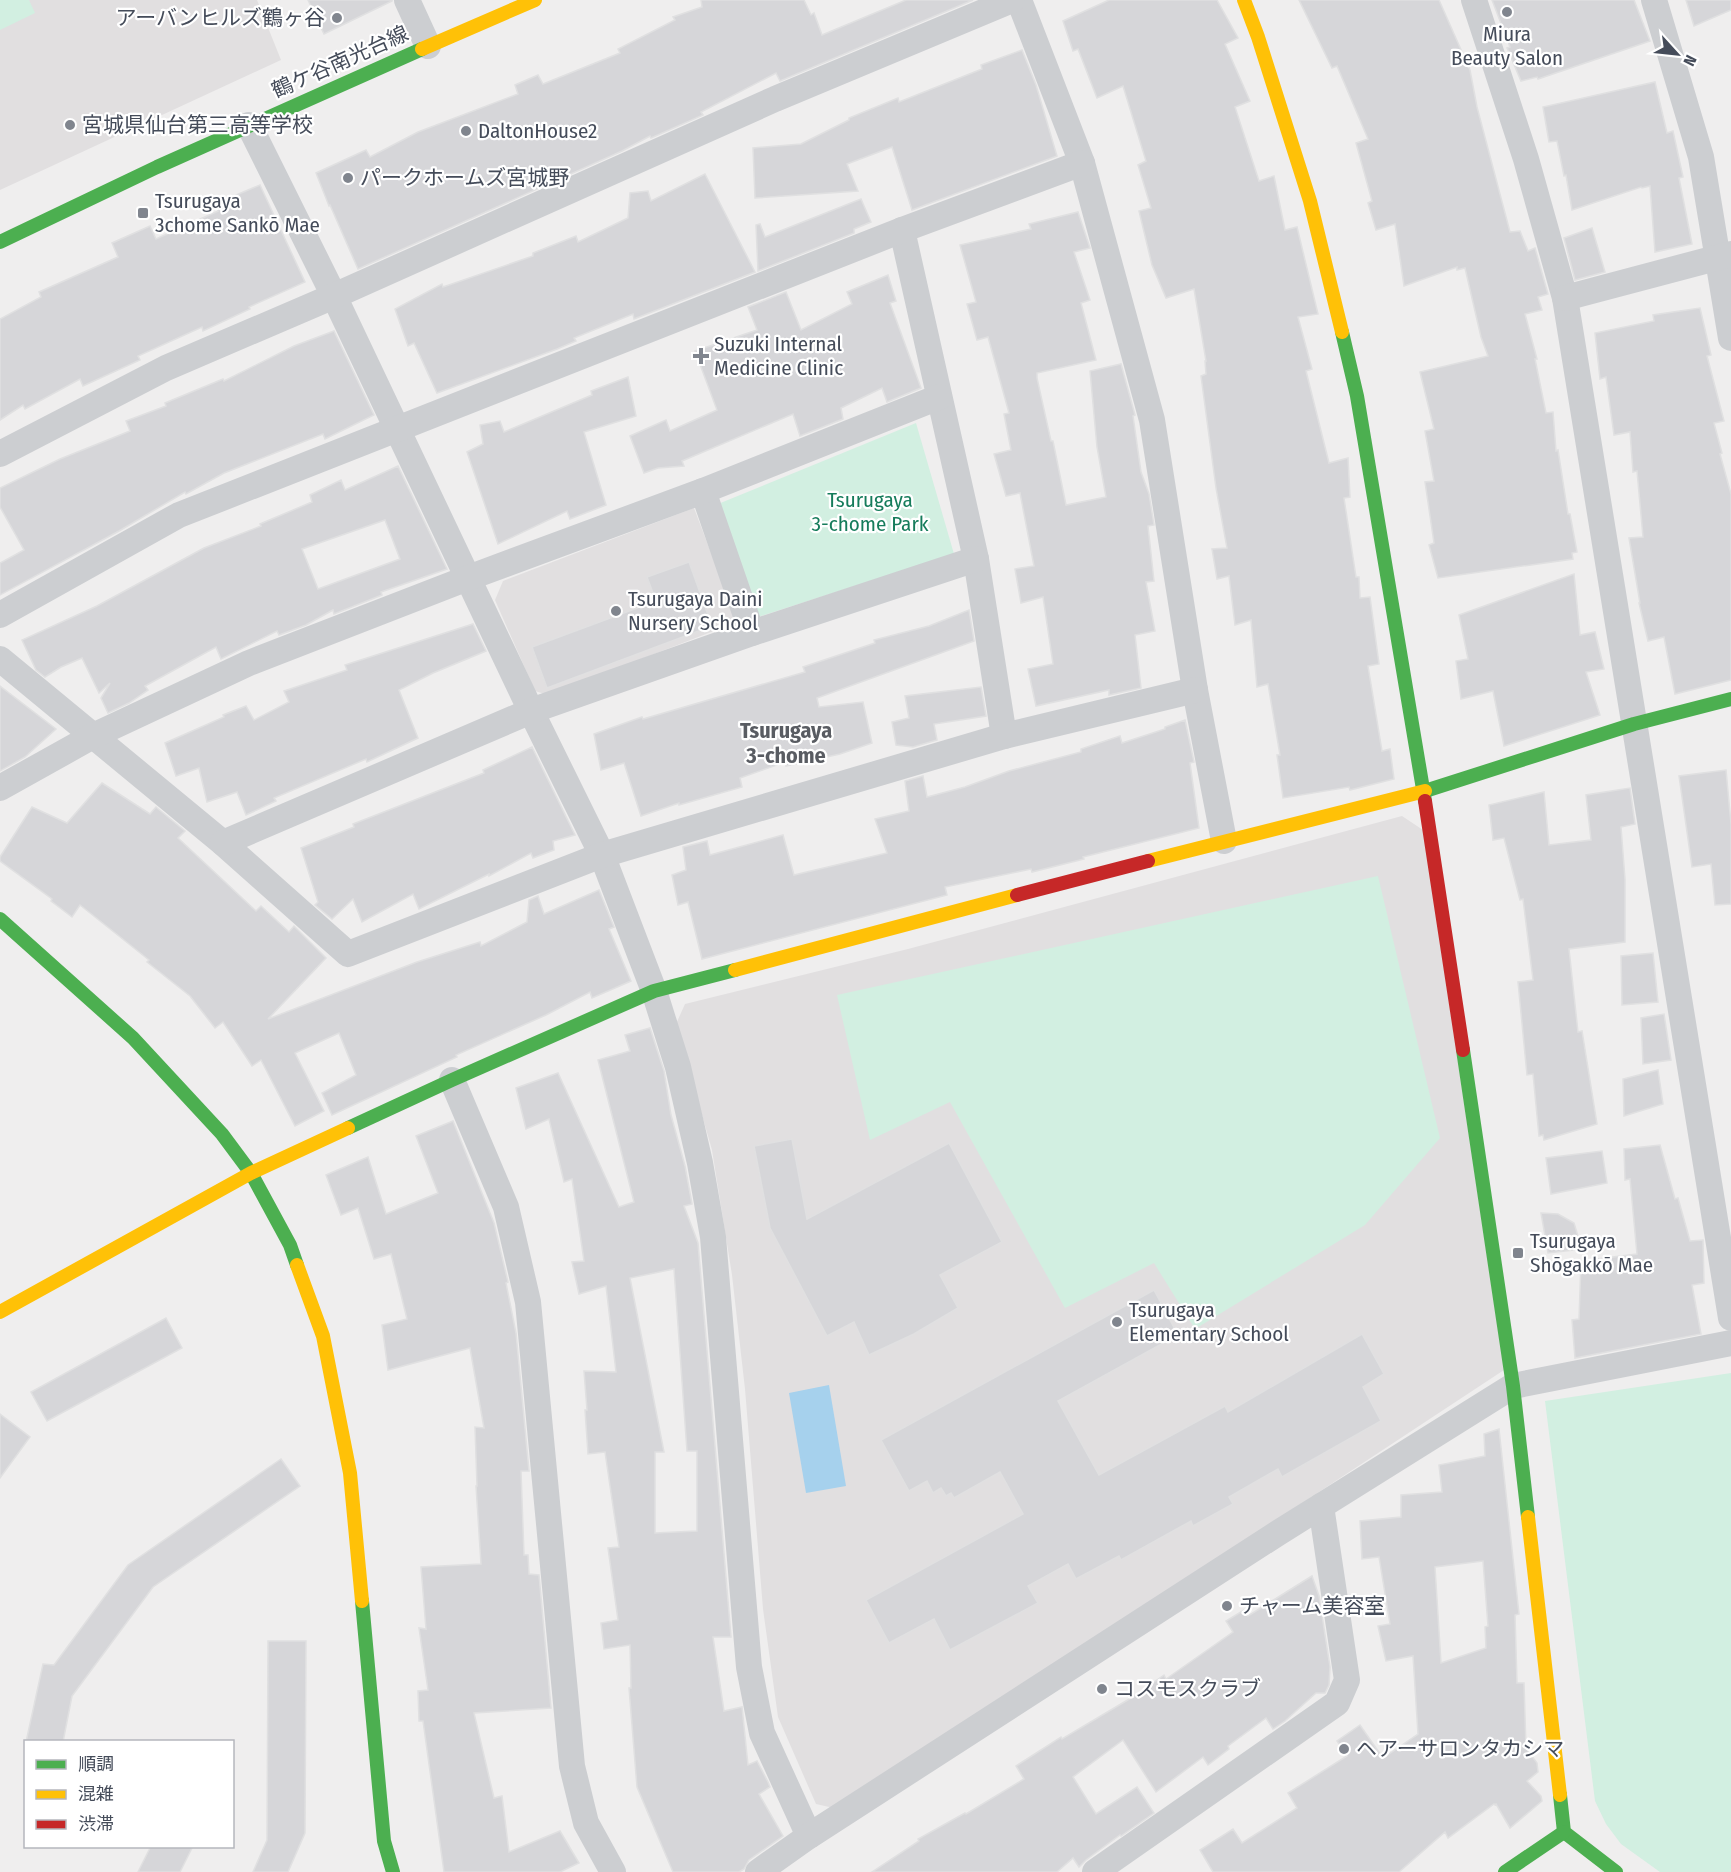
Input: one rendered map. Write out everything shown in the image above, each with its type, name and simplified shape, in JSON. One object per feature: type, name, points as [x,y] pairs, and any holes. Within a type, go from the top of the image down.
[{"type":"street","points":[[407,0],[428,46]]},
{"type":"street","name":"鶴ケ谷南光台線","points":[[0,242],[73,205],[249,125],[535,0]]},
{"type":"street","points":[[0,454],[166,368],[334,296],[775,99],[1012,0]]},
{"type":"street","points":[[1019,0],[1082,164],[1152,420],[1195,690],[1224,841]]},
{"type":"street","points":[[1244,0],[1310,201],[1357,396],[1424,791],[1513,1386],[1564,1832],[1616,1872]]},
{"type":"street","points":[[1474,0],[1526,159],[1565,298],[1731,1318]]},
{"type":"street","points":[[1654,0],[1701,157],[1724,256],[1731,338]]},
{"type":"street","points":[[249,125],[334,296],[602,855],[654,991],[683,1089],[700,1163],[713,1237],[749,1667],[762,1733],[809,1836]]},
{"type":"street","points":[[0,615],[179,515],[902,230],[1082,164]]},
{"type":"street","points":[[902,230],[975,559],[1004,736]]},
{"type":"street","points":[[1565,298],[1724,256]]},
{"type":"street","points":[[0,788],[93,736],[249,663],[468,578],[703,491],[939,397]]},
{"type":"street","points":[[703,491],[752,633]]},
{"type":"street","points":[[223,843],[531,711],[752,633],[975,559]]},
{"type":"street","points":[[0,659],[223,843],[348,954],[602,855],[1004,736],[1195,690]]},
{"type":"street","points":[[0,1312],[251,1173],[452,1080],[654,991],[1224,841],[1424,791],[1634,724],[1731,699]]},
{"type":"street","points":[[0,919],[133,1038],[222,1134],[251,1173],[290,1245],[323,1336],[350,1473],[384,1841],[393,1872]]},
{"type":"street","points":[[452,1080],[506,1207],[528,1302],[572,1766],[586,1823],[613,1872]]},
{"type":"street","points":[[758,1872],[809,1836],[1321,1506],[1513,1386],[1731,1343]]},
{"type":"street","points":[[1095,1872],[1337,1703],[1347,1680],[1321,1506]]},
{"type":"street","points":[[1505,1872],[1564,1832]]},
{"type":"shaded area","name":"宮城県仙台第三高等学校","points":[[0,0],[257,0],[281,60],[0,190]]},
{"type":"shaded area","name":"Tsurugaya Daini Nursery School","points":[[694,508],[737,622],[548,695],[535,691],[495,600],[503,581]]},
{"type":"shaded area","name":"Tsurugaya Elementary School","points":[[1402,816],[1423,830],[1504,1370],[838,1809],[816,1804],[778,1717],[763,1609],[745,1389],[732,1275],[712,1150],[676,1024],[685,1004],[908,949]]},
{"type":"green space","points":[[0,0],[29,0],[35,13],[0,30]]},
{"type":"green space","name":"Tsurugaya 3-chome Park","points":[[916,423],[954,554],[755,618],[718,504]]},
{"type":"green space","points":[[1378,876],[1440,1138],[1365,1225],[1195,1329],[1154,1263],[1065,1308],[950,1102],[870,1140],[837,995]]},
{"type":"green space","points":[[1731,1373],[1731,1872],[1660,1872],[1621,1844],[1606,1824],[1595,1801],[1545,1401]]},
{"type":"water","points":[[829,1385],[846,1486],[806,1493],[789,1393]]},
{"type":"building","name":"アーバンヒルズ鶴ヶ谷","points":[[308,0],[392,0],[392,1],[324,34]]},
{"type":"building","points":[[701,0],[804,0],[811,15],[814,13],[822,35],[906,0],[973,0],[780,81],[776,73],[701,112],[703,115],[651,138],[650,136],[622,151],[358,269],[316,173],[366,150],[370,157],[418,132],[518,94],[515,85],[538,75],[543,84],[620,53],[618,49],[675,20],[673,17],[702,7]]},
{"type":"building","points":[[1109,0],[1217,0],[1238,38],[1225,44],[1250,101],[1235,107],[1259,181],[1274,176],[1285,230],[1297,227],[1318,314],[1298,317],[1312,369],[1306,371],[1329,463],[1348,458],[1350,497],[1344,498],[1356,577],[1359,577],[1360,598],[1370,597],[1379,664],[1368,666],[1382,751],[1390,749],[1394,779],[1350,790],[1349,787],[1283,798],[1277,755],[1280,755],[1268,684],[1257,687],[1251,620],[1235,625],[1229,576],[1217,579],[1212,549],[1227,548],[1216,488],[1201,376],[1206,374],[1206,361],[1194,289],[1166,298],[1152,265],[1139,211],[1151,208],[1138,165],[1146,161],[1123,86],[1097,98],[1078,49],[1073,51],[1063,21]]},
{"type":"building","points":[[1299,0],[1439,0],[1470,70],[1477,107],[1510,232],[1520,231],[1528,251],[1535,248],[1548,294],[1538,297],[1542,310],[1525,314],[1537,359],[1535,359],[1546,413],[1553,412],[1556,451],[1558,450],[1568,514],[1570,514],[1577,552],[1572,553],[1573,559],[1438,578],[1429,545],[1434,543],[1425,482],[1434,481],[1425,431],[1434,429],[1420,372],[1488,356],[1481,337],[1465,268],[1457,270],[1457,267],[1404,286],[1395,224],[1376,230],[1368,203],[1372,201],[1356,143],[1368,139],[1337,66],[1332,68]]},
{"type":"building","points":[[1492,0],[1634,0],[1650,41],[1538,79],[1537,77],[1521,81],[1507,48],[1510,47]]},
{"type":"building","points":[[1686,0],[1731,0],[1731,10],[1694,26]]},
{"type":"building","points":[[1022,50],[1036,85],[1057,156],[912,210],[892,147],[847,164],[858,191],[755,198],[753,148],[801,144],[849,118],[898,98],[899,102],[982,69],[981,65]]},
{"type":"building","points":[[1655,82],[1667,133],[1673,131],[1683,177],[1679,178],[1692,244],[1655,252],[1650,186],[1572,210],[1557,141],[1549,142],[1543,107]]},
{"type":"building","points":[[705,174],[755,272],[634,319],[633,314],[574,338],[576,341],[557,349],[437,393],[414,343],[408,346],[395,309],[442,284],[443,287],[533,256],[533,253],[576,236],[578,242],[628,218],[630,193],[648,191],[651,201]]},
{"type":"building","points":[[260,185],[305,282],[203,331],[202,327],[138,356],[140,360],[83,386],[80,379],[25,409],[23,405],[0,420],[0,319],[41,297],[39,292],[118,257],[112,243],[150,226],[156,239],[218,211],[215,204]]},
{"type":"building","points":[[861,199],[871,222],[854,229],[854,233],[758,271],[756,225],[760,224],[765,237]]},
{"type":"building","points":[[1078,212],[1090,248],[1074,252],[1090,300],[1081,303],[1096,360],[1037,373],[1037,378],[1066,505],[1106,497],[1097,447],[1090,371],[1121,364],[1135,415],[1133,416],[1141,472],[1149,494],[1154,525],[1148,526],[1154,581],[1146,582],[1155,631],[1135,635],[1141,688],[1109,695],[1109,690],[1036,706],[1028,669],[1053,664],[1043,597],[1021,603],[1015,569],[1034,566],[1020,493],[1006,496],[994,454],[1011,450],[1004,414],[1009,413],[988,337],[977,340],[967,304],[976,302],[960,245],[1031,229],[1029,224]]},
{"type":"building","points":[[1592,228],[1605,272],[1575,280],[1564,238]]},
{"type":"building","points":[[888,275],[896,301],[890,303],[921,388],[887,402],[882,388],[841,408],[843,419],[800,436],[793,414],[682,461],[684,466],[658,468],[644,473],[630,436],[666,420],[670,431],[717,410],[695,351],[757,330],[748,307],[786,292],[801,330],[852,304],[847,292]]},
{"type":"building","points":[[1700,308],[1711,355],[1707,356],[1724,421],[1714,423],[1731,494],[1731,680],[1675,694],[1664,637],[1648,641],[1639,603],[1629,538],[1643,537],[1637,471],[1633,472],[1630,432],[1614,435],[1606,377],[1600,379],[1595,333],[1654,321],[1653,315]]},
{"type":"building","points":[[334,331],[374,415],[325,439],[323,434],[224,473],[186,494],[185,492],[119,531],[0,595],[0,563],[24,550],[0,507],[0,488],[60,459],[130,431],[126,421],[166,406],[165,403],[223,379],[224,381],[294,346]]},
{"type":"building","points":[[628,377],[636,416],[584,432],[606,505],[570,519],[567,511],[498,544],[467,452],[483,444],[480,425],[500,421],[504,432],[592,395],[591,391]]},
{"type":"building","points":[[398,466],[447,569],[381,592],[382,595],[334,614],[333,610],[306,625],[279,635],[277,631],[221,659],[216,647],[145,686],[148,690],[108,713],[101,698],[110,683],[99,693],[82,658],[45,677],[36,670],[22,640],[97,606],[204,548],[261,526],[260,524],[312,502],[310,495],[341,480],[345,490]],"holes":[[[385,520],[400,559],[318,589],[302,549]]]},
{"type":"building","points":[[689,562],[712,626],[547,688],[532,647],[656,601],[647,577]]},
{"type":"building","points":[[1574,574],[1580,635],[1595,632],[1604,669],[1586,672],[1600,715],[1504,746],[1493,691],[1461,699],[1456,661],[1468,659],[1459,615]]},
{"type":"building","points":[[969,610],[974,641],[817,698],[819,707],[863,702],[872,743],[840,754],[786,766],[785,762],[740,778],[742,787],[679,805],[679,803],[641,816],[624,763],[601,770],[594,734],[642,717],[643,719],[805,672],[803,667],[875,643],[874,640],[929,626]]},
{"type":"building","points":[[473,624],[486,651],[399,690],[418,738],[367,762],[366,759],[274,798],[276,801],[246,815],[237,792],[207,802],[199,768],[176,776],[165,743],[246,706],[254,720],[289,702],[284,691],[347,670],[345,665]]},
{"type":"building","points":[[0,686],[56,729],[25,757],[0,771]]},
{"type":"building","points":[[981,687],[986,716],[934,724],[937,740],[913,747],[896,745],[892,722],[909,718],[905,696]]},
{"type":"building","points":[[1185,720],[1194,762],[1190,763],[1199,828],[1032,872],[1031,869],[945,887],[947,895],[702,959],[688,902],[678,905],[672,875],[686,870],[683,847],[707,841],[710,855],[783,835],[794,875],[887,853],[875,819],[909,811],[905,781],[923,776],[927,797],[965,787],[1009,771],[1081,752],[1081,749],[1120,736],[1122,743]]},
{"type":"building","points":[[532,747],[575,835],[553,841],[554,850],[533,858],[531,853],[419,909],[413,894],[362,922],[353,899],[332,919],[315,905],[318,902],[301,848],[354,827],[353,824],[484,773],[483,770]]},
{"type":"building","points":[[1726,770],[1731,824],[1731,904],[1715,905],[1711,864],[1692,867],[1679,776]]},
{"type":"building","points":[[102,783],[150,814],[156,807],[185,831],[178,838],[256,911],[261,906],[289,932],[294,926],[326,958],[268,1019],[417,962],[480,942],[481,946],[527,922],[529,900],[538,896],[544,914],[599,890],[614,927],[609,929],[631,981],[592,998],[590,992],[546,1015],[456,1055],[457,1057],[332,1115],[322,1093],[356,1075],[339,1033],[295,1053],[324,1111],[295,1126],[261,1060],[252,1066],[223,1022],[215,1028],[190,996],[80,905],[72,917],[51,901],[52,899],[0,861],[0,857],[32,807],[67,823]]},
{"type":"building","points":[[1630,788],[1635,824],[1621,827],[1625,879],[1625,942],[1569,949],[1578,1032],[1582,1031],[1597,1124],[1544,1140],[1543,1135],[1539,1136],[1533,1074],[1527,1075],[1518,982],[1533,980],[1523,899],[1520,900],[1504,838],[1493,840],[1489,805],[1544,792],[1549,845],[1591,840],[1586,795]]},
{"type":"building","points":[[1653,953],[1658,1002],[1622,1005],[1621,956]]},
{"type":"building","points":[[1664,1014],[1671,1060],[1643,1064],[1641,1018]]},
{"type":"building","points":[[650,1028],[664,1071],[671,1115],[685,1166],[692,1204],[684,1206],[698,1243],[731,1637],[713,1637],[724,1711],[742,1707],[748,1765],[757,1761],[768,1782],[770,1787],[759,1794],[783,1836],[749,1860],[744,1869],[739,1872],[673,1872],[637,1787],[629,1688],[631,1688],[630,1645],[604,1649],[601,1623],[618,1620],[608,1548],[619,1547],[605,1452],[588,1454],[585,1410],[587,1410],[584,1371],[616,1372],[606,1286],[579,1294],[572,1262],[584,1261],[572,1179],[564,1182],[549,1119],[526,1129],[516,1088],[558,1073],[619,1207],[634,1202],[598,1060],[630,1051],[625,1035]],"holes":[[[674,1269],[687,1451],[697,1451],[697,1531],[655,1533],[655,1452],[664,1452],[630,1278]]]},
{"type":"building","points":[[1658,1070],[1663,1104],[1624,1116],[1623,1079]]},
{"type":"building","points":[[453,1121],[494,1223],[508,1282],[506,1283],[516,1333],[529,1471],[521,1471],[524,1555],[528,1555],[529,1574],[539,1575],[551,1708],[474,1713],[494,1798],[502,1796],[509,1852],[560,1831],[579,1863],[560,1872],[444,1872],[423,1721],[419,1721],[418,1691],[428,1690],[419,1628],[426,1629],[421,1567],[481,1564],[475,1427],[484,1428],[470,1348],[388,1370],[382,1325],[407,1319],[391,1254],[374,1259],[358,1208],[341,1215],[326,1175],[368,1157],[386,1214],[438,1193],[416,1136]]},
{"type":"building","points":[[792,1139],[807,1219],[949,1143],[1002,1242],[940,1275],[958,1308],[914,1334],[869,1355],[854,1322],[827,1336],[770,1228],[754,1146]]},
{"type":"building","points":[[1660,1145],[1690,1241],[1703,1240],[1704,1283],[1692,1285],[1701,1334],[1575,1358],[1572,1320],[1579,1319],[1581,1261],[1637,1254],[1630,1179],[1625,1180],[1624,1149]]},
{"type":"building","points":[[1602,1151],[1607,1183],[1551,1194],[1546,1158]]},
{"type":"building","points":[[1541,1213],[1558,1214],[1574,1223],[1582,1249],[1548,1253]]},
{"type":"building","points":[[1154,1290],[1178,1335],[1058,1401],[1099,1475],[1225,1406],[1228,1412],[1362,1334],[1384,1374],[1363,1387],[1381,1421],[1282,1477],[1278,1469],[1229,1497],[1233,1504],[1193,1526],[1191,1521],[1121,1560],[1119,1556],[1076,1579],[1068,1564],[1028,1586],[1038,1603],[950,1650],[934,1619],[889,1643],[866,1600],[1023,1514],[1000,1472],[954,1498],[951,1493],[946,1496],[941,1488],[933,1493],[927,1481],[909,1491],[881,1440]]},
{"type":"building","points":[[166,1318],[182,1348],[47,1421],[31,1392]]},
{"type":"building","points":[[0,1414],[30,1437],[0,1478]]},
{"type":"building","points":[[1499,1429],[1519,1614],[1515,1615],[1517,1683],[1524,1683],[1526,1748],[1537,1763],[1538,1772],[1527,1781],[1541,1796],[1542,1801],[1510,1828],[1494,1804],[1448,1838],[1445,1832],[1399,1872],[1213,1872],[1200,1850],[1233,1829],[1242,1843],[1297,1808],[1288,1793],[1347,1756],[1337,1741],[1360,1725],[1383,1758],[1418,1734],[1413,1656],[1386,1661],[1378,1626],[1390,1624],[1379,1557],[1362,1559],[1360,1521],[1401,1517],[1401,1495],[1442,1492],[1439,1465],[1485,1456],[1484,1434]],"holes":[[[1483,1561],[1488,1626],[1485,1627],[1486,1648],[1441,1663],[1435,1567]]]},
{"type":"building","points":[[281,1459],[300,1486],[153,1587],[72,1696],[63,1740],[26,1740],[43,1664],[54,1665],[128,1565]]},
{"type":"building","points":[[1312,1576],[1319,1596],[1330,1667],[1329,1685],[1325,1693],[1316,1693],[1273,1729],[1266,1718],[1228,1746],[1229,1749],[1208,1765],[1203,1757],[1156,1792],[1123,1740],[1073,1777],[1096,1814],[1137,1787],[1154,1813],[1120,1835],[1079,1867],[1073,1858],[1057,1872],[872,1872],[919,1841],[918,1839],[966,1814],[1024,1779],[1016,1766],[1061,1737],[1062,1739],[1131,1698],[1164,1675],[1166,1679],[1233,1632],[1226,1621],[1244,1610],[1248,1616]]},
{"type":"building","points":[[268,1641],[306,1641],[305,1833],[288,1872],[253,1872],[267,1840]]},
{"type":"building","points":[[150,1848],[192,1848],[180,1872],[138,1872]]},
{"type":"traffic: fast","points":[[0,242],[157,167],[422,49]]},
{"type":"traffic: fast","points":[[1342,332],[1357,396],[1425,801]]},
{"type":"traffic: fast","points":[[1425,791],[1634,724],[1731,699]]},
{"type":"traffic: fast","points":[[0,919],[133,1038],[222,1134],[251,1173],[290,1245],[297,1265]]},
{"type":"traffic: fast","points":[[348,1128],[654,991],[735,970]]},
{"type":"traffic: fast","points":[[1463,1050],[1513,1386],[1528,1517]]},
{"type":"traffic: fast","points":[[362,1601],[384,1841],[393,1872]]},
{"type":"traffic: fast","points":[[1560,1795],[1564,1832],[1616,1872]]},
{"type":"traffic: fast","points":[[1505,1872],[1564,1832]]},
{"type":"traffic: slow","points":[[422,49],[535,0]]},
{"type":"traffic: slow","points":[[1244,0],[1310,201],[1342,332]]},
{"type":"traffic: slow","points":[[1148,861],[1425,791]]},
{"type":"traffic: slow","points":[[735,970],[1017,895]]},
{"type":"traffic: slow","points":[[0,1312],[251,1173],[348,1128]]},
{"type":"traffic: slow","points":[[297,1265],[323,1336],[350,1473],[362,1601]]},
{"type":"traffic: slow","points":[[1528,1517],[1560,1795]]},
{"type":"traffic: jam","points":[[1425,801],[1463,1050]]},
{"type":"traffic: jam","points":[[1017,895],[1148,861]]},
{"type":"place","name":"Miura Beauty Salon","points":[[1507,12]]},
{"type":"place","name":"アーバンヒルズ鶴ヶ谷","points":[[337,18]]},
{"type":"place","name":"宮城県仙台第三高等学校","points":[[70,125]]},
{"type":"place","name":"DaltonHouse2","points":[[466,131]]},
{"type":"place","name":"パークホームズ宮城野","points":[[348,178]]},
{"type":"place","name":"Tsurugaya 3chome Sankō Mae","points":[[143,213]]},
{"type":"place","name":"Suzuki Internal Medicine Clinic","points":[[701,356]]},
{"type":"place","name":"Tsurugaya Daini Nursery School","points":[[616,611]]},
{"type":"place","name":"Tsurugaya Shōgakkō Mae","points":[[1518,1253]]},
{"type":"place","name":"Tsurugaya Elementary School","points":[[1117,1322]]},
{"type":"place","name":"チャーム美容室","points":[[1227,1606]]},
{"type":"place","name":"コスモスクラブ","points":[[1102,1689]]},
{"type":"place","name":"ヘアーサロンタカシマ","points":[[1344,1749]]},
{"type":"district","name":"Tsurugaya 3-chome","points":[[786,742]]}]
